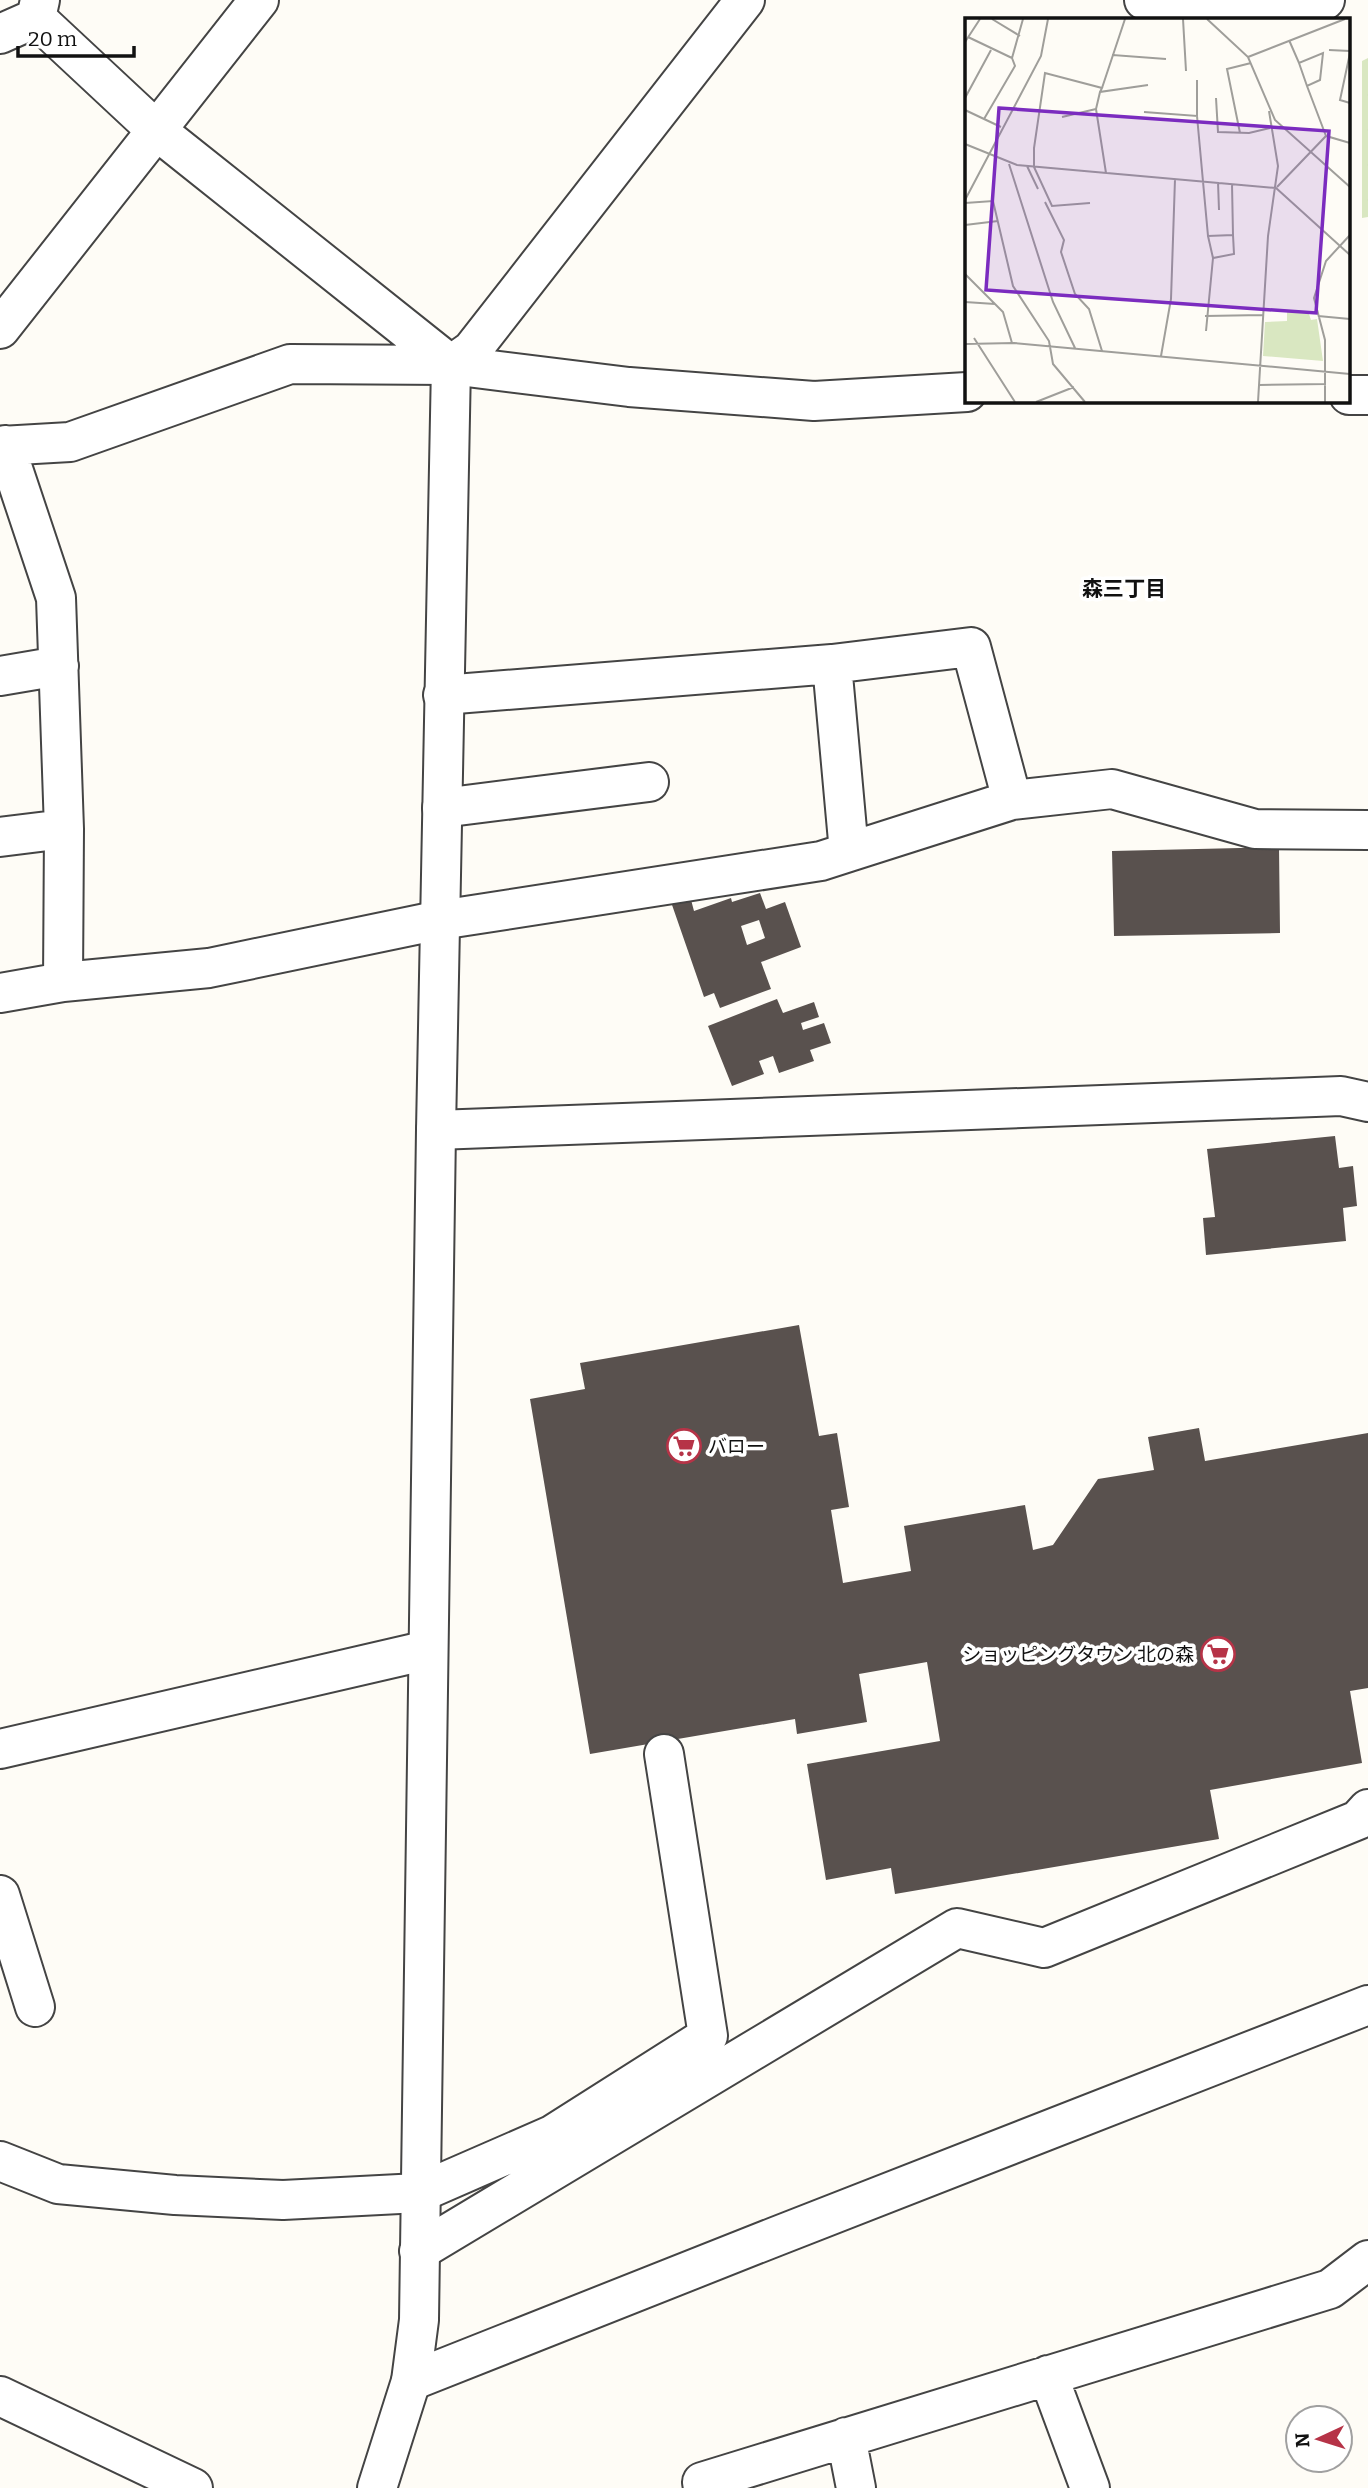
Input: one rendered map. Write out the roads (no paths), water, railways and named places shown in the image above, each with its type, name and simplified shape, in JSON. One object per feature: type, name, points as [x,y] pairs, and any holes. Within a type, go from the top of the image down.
[{"type":"street","points":[[0,329],[259,0]]},
{"type":"street","points":[[451,365],[472,350],[745,0]]},
{"type":"street","points":[[1144,0],[1250,18]]},
{"type":"street","points":[[1264,18],[1325,0]]},
{"type":"street","points":[[0,34],[38,9],[156,130],[451,365]]},
{"type":"street","points":[[63,982],[64,829],[56,598],[3,445],[70,442],[290,364],[451,365],[629,387],[814,401],[965,392]]},
{"type":"street","points":[[377,2488],[411,2381],[419,2320],[443,695],[451,365]]},
{"type":"street","points":[[1350,395],[1368,395]]},
{"type":"street","points":[[443,695],[832,664],[971,647],[1012,800]]},
{"type":"street","points":[[832,664],[849,852]]},
{"type":"street","points":[[0,676],[58,666]]},
{"type":"street","points":[[442,808],[649,782]]},
{"type":"street","points":[[0,993],[63,982],[209,968],[440,920],[821,861],[1012,800],[1112,789],[1255,829],[1368,830]]},
{"type":"street","points":[[0,837],[64,829]]},
{"type":"street","points":[[436,1130],[1341,1096],[1368,1102]]},
{"type":"street","points":[[0,1749],[428,1650]]},
{"type":"street","points":[[0,2161],[58,2184],[175,2195],[282,2200],[419,2193],[552,2136],[708,2036],[664,1754]]},
{"type":"street","points":[[419,2250],[957,1928],[1044,1948],[1357,1820],[1368,1809]]},
{"type":"street","points":[[0,1895],[35,2007]]},
{"type":"street","points":[[411,2381],[1368,2005]]},
{"type":"street","points":[[703,2488],[702,2482],[1330,2288],[1368,2260]]},
{"type":"street","points":[[1048,2375],[1090,2488]]},
{"type":"street","points":[[0,2396],[138,2476],[193,2488]]},
{"type":"street","points":[[846,2437],[856,2488]]},
{"type":"place","name":"バロー","points":[[684,1446]]},
{"type":"place","name":"ショッピングタウン 北の森","points":[[1218,1654]]},
{"type":"district","name":"森三丁目","points":[[1124,589]]}]
